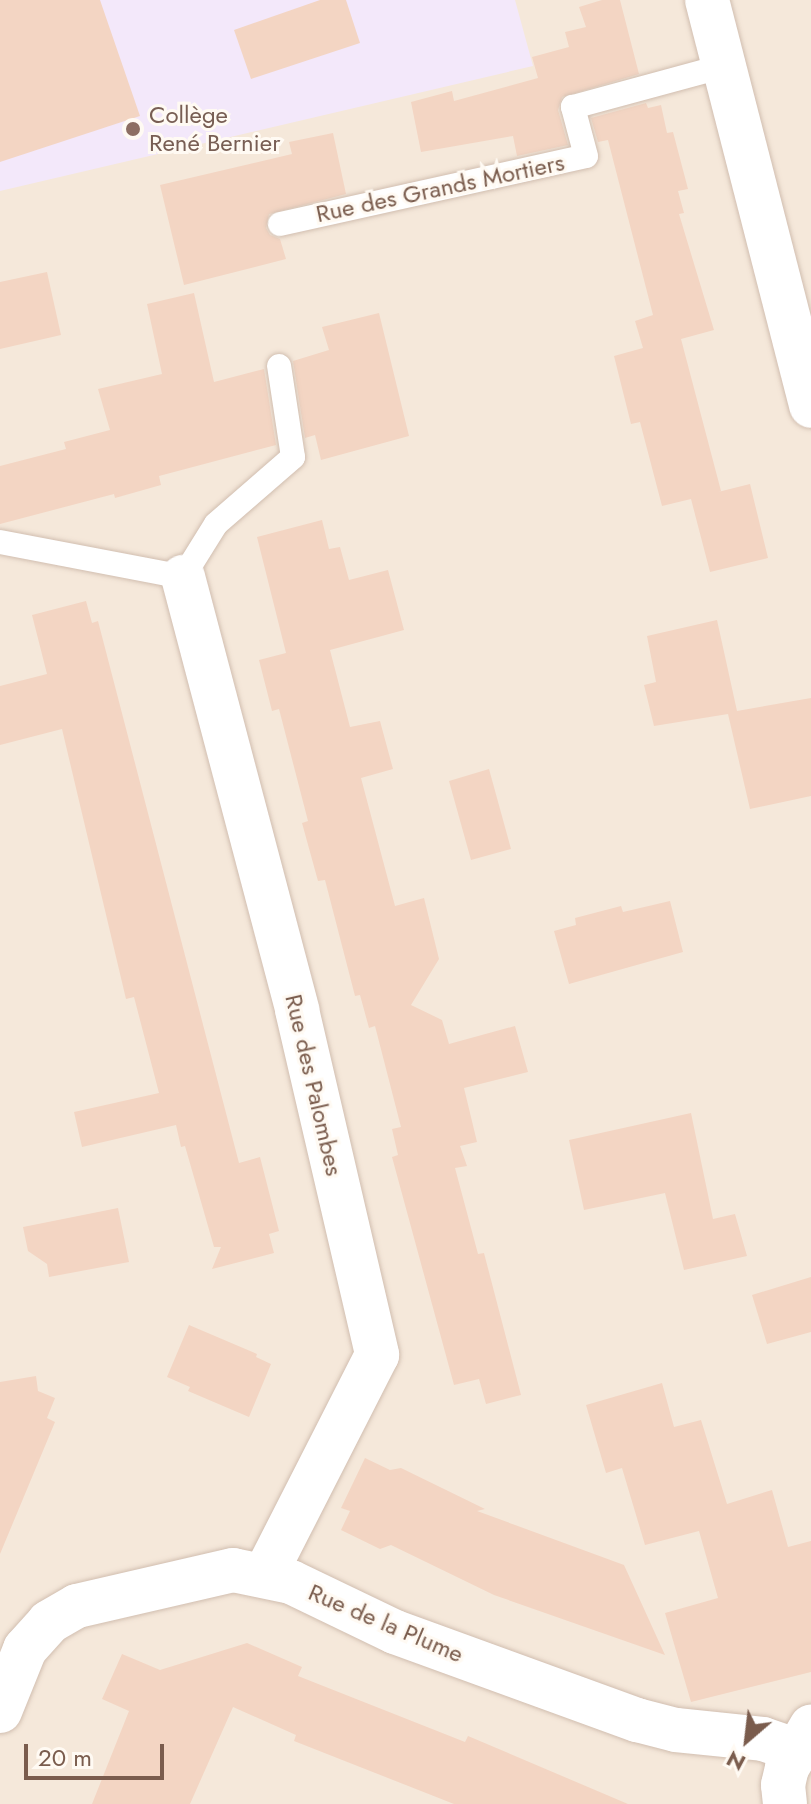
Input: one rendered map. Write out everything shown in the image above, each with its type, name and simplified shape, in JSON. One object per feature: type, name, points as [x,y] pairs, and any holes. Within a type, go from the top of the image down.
[{"type":"street","points":[[707,0],[811,406]]},
{"type":"street","name":"Rue des Palombes","points":[[183,577],[297,1010],[377,1355],[265,1575]]},
{"type":"street","name":"Rue de la Plume","points":[[0,1711],[25,1649],[49,1622],[77,1606],[233,1570],[291,1582],[395,1632],[637,1720],[676,1730],[763,1739],[803,1739]]},
{"type":"street","points":[[785,1804],[783,1785],[803,1739]]},
{"type":"lane","name":"Rue des Grands Mortiers","points":[[280,224],[586,156],[573,107],[724,66]]},
{"type":"lane","points":[[0,542],[183,577],[216,524],[293,457],[279,366]]},
{"type":"shaded area","points":[[0,0],[811,0],[811,1804],[0,1804]]},
{"type":"shaded area","name":"Collège René Bernier","points":[[0,0],[515,0],[533,66],[0,191]]},
{"type":"building","points":[[0,0],[100,0],[140,116],[0,162]]},
{"type":"building","points":[[320,0],[346,0],[360,43],[251,79],[234,30]]},
{"type":"building","points":[[602,0],[620,0],[639,74],[562,97],[558,110],[568,145],[517,156],[513,136],[421,152],[411,102],[452,91],[454,101],[538,78],[532,57],[569,47],[565,32],[586,27],[579,7]]},
{"type":"building","points":[[646,103],[648,108],[661,105],[667,133],[673,132],[688,189],[678,191],[684,213],[679,214],[714,330],[681,339],[721,491],[718,492],[750,484],[768,558],[710,572],[691,499],[662,506],[640,422],[631,424],[614,356],[643,348],[635,321],[653,315],[608,140],[598,142],[591,118]]},
{"type":"building","points":[[333,133],[346,194],[269,214],[266,228],[270,235],[280,239],[286,259],[184,285],[160,185],[292,154],[289,142]]},
{"type":"building","points":[[47,272],[61,335],[0,349],[0,282]]},
{"type":"building","points":[[194,293],[214,382],[264,369],[276,445],[159,476],[161,485],[0,524],[0,466],[66,449],[64,442],[110,430],[98,389],[162,374],[147,304]]},
{"type":"building","points":[[379,313],[409,436],[321,460],[315,435],[305,438],[293,361],[329,350],[322,327]]},
{"type":"building","points":[[322,520],[329,549],[340,547],[349,580],[388,570],[404,630],[330,650],[350,727],[380,721],[393,769],[361,778],[395,906],[424,898],[439,959],[411,1005],[442,1020],[449,1044],[515,1026],[528,1072],[464,1088],[477,1142],[460,1146],[467,1166],[455,1168],[478,1254],[484,1253],[521,1395],[486,1404],[479,1379],[454,1385],[392,1157],[398,1155],[392,1129],[401,1127],[375,1026],[369,1028],[360,995],[355,996],[325,880],[318,881],[302,823],[308,821],[279,709],[272,711],[259,660],[286,653],[257,537]]},
{"type":"building","points":[[86,601],[92,623],[98,621],[239,1163],[260,1157],[279,1231],[269,1234],[274,1253],[212,1269],[221,1247],[214,1247],[176,1125],[82,1147],[74,1112],[159,1093],[134,997],[126,999],[62,729],[0,745],[0,686],[47,674],[32,615]]},
{"type":"building","points":[[717,620],[737,711],[811,698],[811,796],[750,809],[728,714],[654,726],[644,685],[656,682],[647,636]]},
{"type":"building","points":[[489,769],[511,849],[471,860],[449,781]]},
{"type":"building","points":[[670,901],[683,952],[569,984],[554,931],[576,925],[575,918],[621,906],[623,912]]},
{"type":"building","points":[[691,1113],[713,1219],[735,1214],[747,1256],[684,1270],[665,1193],[584,1210],[569,1140]]},
{"type":"building","points":[[118,1208],[129,1262],[49,1277],[47,1264],[28,1251],[23,1227]]},
{"type":"building","points":[[811,1277],[811,1332],[767,1344],[752,1295]]},
{"type":"building","points":[[189,1325],[257,1354],[256,1357],[271,1364],[249,1417],[188,1391],[190,1387],[167,1377]]},
{"type":"building","points":[[36,1376],[38,1391],[55,1398],[47,1418],[55,1422],[0,1554],[0,1382]]},
{"type":"building","points":[[662,1383],[674,1427],[701,1420],[727,1504],[772,1490],[788,1547],[811,1541],[811,1672],[691,1702],[665,1613],[718,1598],[699,1531],[645,1545],[622,1468],[606,1473],[586,1405]]},
{"type":"building","points":[[365,1458],[390,1470],[401,1468],[485,1509],[477,1511],[624,1565],[665,1655],[494,1595],[391,1545],[380,1549],[341,1530],[350,1511],[341,1508]]},
{"type":"building","points":[[247,1643],[302,1667],[298,1676],[465,1742],[468,1736],[628,1804],[454,1804],[294,1741],[296,1735],[233,1707],[190,1804],[92,1804],[129,1711],[102,1699],[122,1654],[160,1670]]},
{"type":"place","name":"Collège René Bernier","points":[[133,129]]}]
